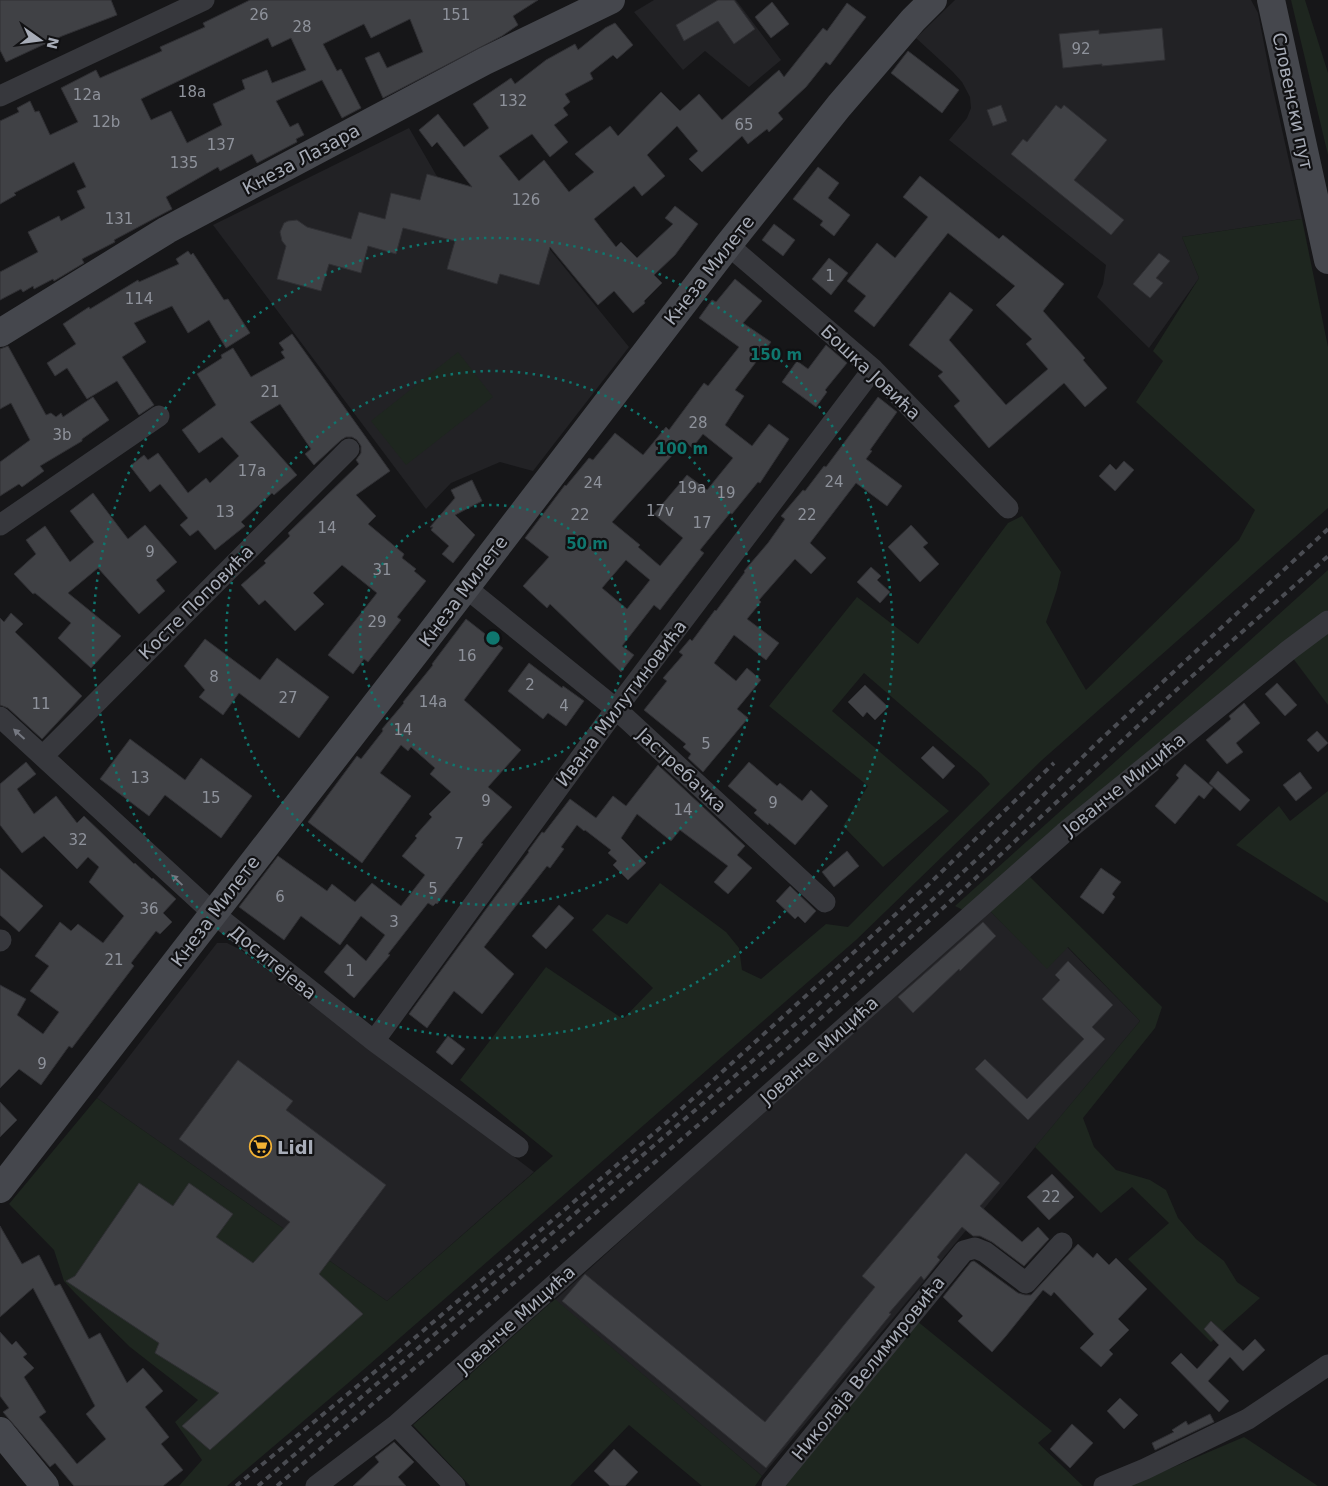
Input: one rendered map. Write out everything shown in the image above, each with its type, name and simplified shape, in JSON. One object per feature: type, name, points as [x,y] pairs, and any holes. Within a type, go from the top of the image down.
[{"type":"main road","name":"Кнеза Лазара","points":[[0,333],[167,230],[485,62],[611,0]]},
{"type":"main road","name":"Кнеза Милете","points":[[4,1176],[138,1012],[728,245],[839,106],[913,20],[933,0]]},
{"type":"main road","name":"Словенски пут","points":[[1271,0],[1328,260]]},
{"type":"main road","points":[[0,1431],[45,1486]]},
{"type":"street","points":[[0,96],[204,0]]},
{"type":"street","name":"Бошка Јовића","points":[[728,245],[873,369],[1008,508]]},
{"type":"street","name":"Ивана Милутиновића","points":[[374,1041],[616,709],[873,369]]},
{"type":"street","points":[[0,525],[159,416]]},
{"type":"street","name":"Косте Поповића","points":[[43,756],[348,449]]},
{"type":"street","name":"Јастребачка","points":[[465,587],[616,709],[825,902]]},
{"type":"street","name":"Јованче Мицића","points":[[316,1486],[396,1425],[1064,833],[1289,650],[1328,621]]},
{"type":"street","name":"Доситејева","points":[[0,717],[213,913],[374,1041],[518,1147]]},
{"type":"street","name":"Николаја Велимировића","points":[[772,1486],[964,1251],[975,1248],[985,1252],[1026,1283],[1062,1243]]},
{"type":"street","points":[[1104,1486],[1248,1419],[1328,1365]]},
{"type":"street","points":[[396,1425],[455,1486]]},
{"type":"shaded area","points":[[654,0],[736,0],[781,60],[749,87],[705,51],[683,70],[634,12]]},
{"type":"shaded area","points":[[955,0],[1251,0],[1258,13],[1302,219],[1182,237],[1199,278],[1149,348],[1097,297],[1103,284],[1106,265],[949,140],[967,118],[971,108],[970,97],[962,82],[952,71],[916,38]]},
{"type":"shaded area","points":[[1291,0],[1305,0],[1328,73],[1328,155]]},
{"type":"shaded area","points":[[409,128],[442,185],[522,215],[629,347],[533,471],[500,462],[451,483],[426,509],[213,225]]},
{"type":"shaded area","points":[[1302,219],[1328,347],[1328,508],[1042,760],[856,940],[347,1384],[227,1486],[179,1486],[202,1460],[175,1422],[198,1400],[130,1347],[75,1293],[64,1281],[54,1250],[9,1204],[97,1098],[387,1301],[553,1156],[460,1080],[546,967],[623,1019],[653,988],[592,930],[607,914],[627,924],[660,883],[726,932],[739,948],[742,970],[761,979],[826,924],[848,927],[990,784],[981,774],[864,673],[832,711],[949,811],[883,867],[843,826],[868,786],[769,706],[857,597],[918,644],[1008,523],[1022,516],[1061,572],[1046,622],[1086,690],[1239,540],[1255,510],[1136,402],[1163,361],[1153,351],[1199,278],[1182,237]]},
{"type":"shaded area","points":[[458,352],[493,397],[406,465],[371,421]]},
{"type":"shaded area","points":[[1328,570],[1328,610],[1182,726],[963,910],[955,906]]},
{"type":"shaded area","points":[[1328,632],[1328,705],[1292,657]]},
{"type":"shaded area","points":[[1328,791],[1328,903],[1236,845],[1279,806],[1290,821]]},
{"type":"shaded area","points":[[1030,877],[1162,1007],[1155,1028],[1083,1118],[1094,1147],[1116,1170],[1150,1180],[1166,1190],[1178,1218],[1196,1239],[1224,1261],[1237,1282],[1260,1298],[1211,1342],[1128,1259],[1169,1223],[1132,1187],[1101,1213],[1035,1147],[1140,1021],[1068,947],[1047,969],[988,909]]},
{"type":"shaded area","points":[[988,909],[1047,968],[1067,947],[1140,1021],[762,1476],[555,1300]]},
{"type":"shaded area","points":[[217,943],[227,943],[241,950],[534,1172],[387,1301],[97,1098]]},
{"type":"shaded area","points":[[555,1299],[762,1476],[755,1486],[702,1486],[629,1425],[570,1486],[470,1486],[413,1425]]},
{"type":"shaded area","points":[[917,1321],[1052,1431],[1038,1443],[1083,1486],[781,1486]]},
{"type":"shaded area","points":[[1244,1437],[1318,1486],[1129,1486]]},
{"type":"building","points":[[0,0],[111,0],[117,15],[62,36],[6,62],[0,50]]},
{"type":"building","points":[[250,0],[538,0],[513,16],[518,25],[502,36],[383,98],[365,58],[379,52],[387,68],[423,52],[410,19],[371,38],[364,24],[323,44],[337,71],[341,69],[361,108],[342,118],[322,80],[276,101],[290,127],[298,123],[304,135],[296,139],[297,142],[257,163],[252,154],[220,171],[218,167],[166,197],[172,209],[82,259],[84,263],[54,281],[53,279],[34,289],[33,286],[23,292],[21,289],[0,300],[0,272],[38,252],[28,232],[59,216],[61,221],[85,208],[77,191],[86,187],[74,162],[14,193],[16,195],[0,204],[0,121],[19,112],[17,108],[30,101],[35,112],[39,111],[50,135],[78,122],[61,88],[96,70],[100,78],[162,51],[160,47],[205,27],[203,23]],"holes":[[[268,38],[272,47],[291,38],[306,70],[272,83],[267,70],[242,80],[245,89],[213,104],[222,125],[187,143],[171,111],[151,120],[141,99]]]},
{"type":"building","points":[[718,0],[734,0],[755,29],[734,44],[718,21],[684,41],[676,25]]},
{"type":"building","points":[[772,2],[789,24],[771,38],[755,17]]},
{"type":"building","points":[[847,3],[866,17],[830,65],[826,62],[806,87],[778,113],[783,119],[769,132],[767,129],[748,144],[742,136],[702,172],[689,159],[698,151],[677,126],[647,155],[665,176],[642,196],[634,186],[594,219],[616,247],[621,242],[637,258],[673,224],[665,218],[675,206],[698,224],[675,255],[654,275],[662,283],[644,301],[645,303],[633,313],[614,291],[598,305],[550,247],[539,285],[500,274],[497,284],[447,269],[455,241],[403,228],[396,254],[368,246],[361,273],[329,264],[321,291],[277,279],[286,246],[282,241],[280,232],[284,223],[288,221],[297,220],[307,227],[351,239],[359,212],[385,219],[391,193],[420,200],[427,174],[472,187],[437,142],[432,147],[419,130],[438,114],[464,147],[489,128],[473,104],[511,78],[515,84],[546,60],[575,44],[578,50],[605,28],[615,23],[633,45],[617,59],[613,55],[590,73],[593,79],[565,94],[570,102],[563,108],[568,115],[554,125],[568,142],[550,157],[532,134],[499,156],[519,181],[544,160],[569,192],[594,172],[575,154],[610,126],[618,136],[661,92],[680,111],[699,94],[722,120],[779,70],[784,77],[823,28],[827,31]]},
{"type":"building","points":[[1162,28],[1165,60],[1063,68],[1059,34],[1099,30],[1099,34]]},
{"type":"building","points":[[908,51],[959,90],[942,113],[891,73]]},
{"type":"building","points":[[1001,105],[1007,121],[993,126],[987,110]]},
{"type":"building","points":[[1056,105],[1061,109],[1064,105],[1107,140],[1074,180],[1124,220],[1111,235],[1011,154],[1023,139],[1027,142]]},
{"type":"building","points":[[818,167],[839,183],[828,198],[850,215],[834,236],[820,225],[823,221],[793,199]]},
{"type":"building","points":[[920,176],[999,239],[1003,235],[1064,284],[1043,311],[1085,358],[1083,360],[1107,388],[1085,407],[1064,383],[989,448],[954,406],[960,401],[938,376],[943,372],[909,345],[950,292],[973,310],[949,340],[1006,405],[1048,369],[1026,344],[1032,339],[996,305],[1015,286],[948,233],[874,327],[854,311],[866,296],[847,281],[877,243],[895,258],[928,217],[903,197]]},
{"type":"building","points":[[774,224],[795,240],[783,256],[762,240]]},
{"type":"building","points":[[188,251],[191,255],[193,253],[224,300],[228,299],[250,333],[226,348],[209,320],[188,333],[172,306],[134,323],[146,342],[122,357],[154,405],[139,415],[117,381],[87,399],[67,368],[55,376],[47,363],[76,344],[63,324],[89,307],[90,309],[138,280],[139,282],[179,264],[176,259]]},
{"type":"building","points":[[1159,253],[1170,261],[1156,278],[1163,283],[1150,298],[1133,284]]},
{"type":"building","points":[[829,258],[848,273],[831,295],[812,279]]},
{"type":"building","points":[[735,279],[762,301],[743,323],[771,342],[735,390],[744,396],[725,425],[752,446],[769,424],[789,439],[760,483],[758,482],[732,514],[730,513],[700,550],[704,553],[660,610],[654,605],[622,646],[634,655],[621,672],[550,604],[547,608],[523,586],[549,557],[525,538],[565,485],[589,458],[593,460],[615,433],[643,455],[666,427],[669,430],[704,383],[708,386],[739,347],[699,318],[712,300],[716,302]],"holes":[[[703,434],[733,458],[707,490],[687,475],[654,514],[683,538],[660,566],[638,547],[640,545],[612,522],[685,441],[692,448]],[[626,560],[650,580],[627,609],[602,588]]]},
{"type":"building","points":[[292,334],[390,471],[356,495],[376,516],[368,524],[404,554],[402,558],[416,569],[414,571],[426,581],[397,617],[401,620],[368,662],[364,659],[353,674],[328,655],[377,593],[342,565],[313,593],[324,604],[295,631],[265,600],[259,605],[241,585],[266,563],[264,561],[290,536],[288,533],[359,464],[356,460],[361,453],[361,446],[357,440],[352,437],[346,437],[314,465],[305,454],[311,449],[280,404],[250,422],[297,475],[274,495],[272,493],[241,522],[245,526],[215,550],[198,530],[190,536],[180,525],[188,518],[160,484],[150,492],[130,466],[144,455],[148,460],[158,453],[188,493],[206,478],[210,483],[239,456],[222,437],[199,453],[182,430],[216,405],[197,374],[222,358],[221,355],[233,348],[251,377],[285,358],[281,352],[284,350],[279,343]]},
{"type":"building","points":[[826,345],[847,363],[825,390],[827,392],[816,407],[782,382],[797,361],[808,369]]},
{"type":"building","points":[[8,346],[46,415],[51,413],[56,417],[61,413],[63,417],[93,397],[109,420],[82,439],[82,441],[40,466],[44,471],[22,487],[19,484],[0,496],[0,462],[30,440],[11,403],[0,409],[0,349]]},
{"type":"building","points":[[878,397],[897,412],[870,450],[872,451],[866,459],[902,486],[887,506],[856,483],[810,543],[826,558],[811,574],[795,559],[759,600],[761,602],[747,619],[779,643],[766,660],[734,635],[714,663],[736,681],[747,668],[761,680],[737,709],[748,718],[703,772],[688,758],[691,754],[683,747],[686,744],[644,710],[667,681],[663,678],[683,655],[679,652],[690,639],[692,641],[716,611],[744,571],[768,543],[785,519],[781,516],[803,490],[805,491],[824,466],[826,467]]},
{"type":"building","points":[[1124,461],[1134,470],[1115,491],[1099,476],[1110,464],[1116,470]]},
{"type":"building","points":[[472,480],[482,501],[455,515],[475,535],[453,563],[442,554],[449,546],[431,530],[433,527],[430,527],[455,498],[451,490]]},
{"type":"building","points":[[93,493],[128,539],[145,525],[177,562],[156,580],[165,591],[139,614],[98,568],[68,593],[121,636],[91,668],[58,638],[71,623],[35,593],[33,594],[14,574],[36,554],[26,540],[45,526],[70,562],[94,542],[70,511]]},
{"type":"building","points":[[911,525],[928,543],[923,547],[939,564],[920,582],[888,547]]},
{"type":"building","points":[[871,567],[881,576],[877,580],[890,592],[880,603],[857,582]]},
{"type":"building","points":[[11,613],[23,624],[15,632],[82,696],[42,739],[8,708],[0,705],[0,618],[4,622]]},
{"type":"building","points":[[466,619],[503,648],[464,700],[521,750],[488,787],[512,807],[481,843],[483,844],[437,904],[433,906],[428,903],[388,954],[390,955],[354,998],[324,972],[347,944],[366,961],[385,935],[361,916],[340,945],[301,916],[284,940],[239,907],[278,856],[327,891],[332,884],[355,902],[372,883],[401,906],[425,875],[402,856],[417,838],[415,836],[432,817],[429,814],[451,792],[430,774],[435,768],[411,747],[408,751],[401,745],[380,773],[411,796],[362,863],[308,822],[357,756],[361,759],[383,731],[382,729],[404,703]]},
{"type":"building","points":[[205,639],[260,680],[277,658],[329,697],[299,738],[239,693],[223,715],[199,697],[205,690],[184,666]]},
{"type":"building","points":[[529,663],[562,688],[563,686],[584,701],[566,726],[548,713],[543,719],[508,691]]},
{"type":"building","points":[[1277,683],[1297,705],[1285,716],[1265,694]]},
{"type":"building","points":[[865,685],[888,707],[875,720],[867,712],[863,717],[848,702]]},
{"type":"building","points":[[1244,703],[1260,723],[1236,743],[1243,752],[1227,764],[1206,740],[1231,719],[1229,716]]},
{"type":"building","points":[[1317,731],[1328,743],[1318,752],[1307,740]]},
{"type":"building","points":[[130,739],[185,780],[201,758],[252,796],[221,838],[165,795],[149,816],[100,779]]},
{"type":"building","points":[[933,746],[955,766],[943,779],[921,758]]},
{"type":"building","points":[[26,762],[36,774],[17,789],[34,814],[56,796],[77,823],[84,816],[134,864],[176,899],[163,913],[172,922],[160,934],[156,931],[131,963],[134,966],[72,1048],[69,1046],[41,1085],[19,1069],[0,1088],[0,985],[26,999],[17,1015],[43,1034],[59,1012],[30,991],[49,966],[35,956],[60,922],[71,931],[78,924],[103,943],[124,916],[89,882],[99,867],[88,857],[77,869],[44,836],[22,853],[0,825],[0,784]]},
{"type":"building","points":[[749,762],[777,786],[780,783],[802,801],[811,790],[828,806],[795,845],[754,813],[757,810],[728,786]]},
{"type":"building","points":[[1185,764],[1213,788],[1204,799],[1199,795],[1175,824],[1155,806],[1179,778],[1176,775]]},
{"type":"building","points":[[658,765],[745,846],[737,855],[752,868],[728,894],[714,882],[728,866],[680,830],[671,841],[637,814],[621,838],[646,863],[628,880],[613,865],[617,861],[608,853],[611,850],[577,825],[561,847],[564,849],[550,868],[547,866],[484,947],[514,974],[482,1014],[454,991],[427,1028],[409,1014],[542,832],[544,833],[570,799],[596,818],[613,796],[626,806]]},
{"type":"building","points":[[1218,771],[1250,800],[1240,811],[1209,783]]},
{"type":"building","points":[[1300,772],[1312,788],[1296,801],[1283,785]]},
{"type":"building","points":[[847,851],[859,866],[834,887],[822,872]]},
{"type":"building","points":[[0,868],[43,906],[19,932],[0,915]]},
{"type":"building","points":[[1101,868],[1121,882],[1112,894],[1115,897],[1103,914],[1080,897]]},
{"type":"building","points":[[790,886],[816,911],[805,923],[798,916],[795,919],[776,901]]},
{"type":"building","points":[[559,905],[574,918],[546,949],[532,936]]},
{"type":"building","points":[[983,922],[996,936],[913,1013],[898,997]]},
{"type":"building","points":[[1068,961],[1113,1005],[1092,1027],[1105,1039],[1028,1120],[975,1069],[985,1059],[1027,1099],[1084,1039],[1042,999],[1060,980],[1055,975]]},
{"type":"building","points":[[448,1036],[465,1049],[452,1065],[436,1052]]},
{"type":"building","points":[[238,1060],[293,1101],[286,1110],[386,1185],[319,1274],[363,1314],[210,1450],[182,1426],[219,1393],[155,1353],[159,1343],[66,1281],[75,1276],[139,1183],[173,1206],[189,1183],[233,1214],[216,1237],[253,1263],[290,1222],[179,1139]]},
{"type":"building","points":[[0,1102],[17,1120],[0,1137]]},
{"type":"building","points":[[966,1153],[1000,1183],[980,1206],[1022,1242],[1038,1227],[1049,1239],[1024,1266],[992,1242],[980,1236],[973,1236],[962,1227],[937,1257],[940,1260],[924,1280],[921,1276],[889,1313],[891,1314],[766,1468],[562,1301],[585,1274],[765,1422],[875,1287],[862,1276]]},
{"type":"building","points":[[1052,1174],[1074,1197],[1049,1220],[1027,1197]]},
{"type":"building","points":[[0,1226],[22,1264],[39,1255],[55,1286],[60,1284],[89,1339],[100,1333],[127,1383],[143,1368],[163,1391],[145,1407],[169,1437],[161,1444],[183,1470],[163,1486],[74,1486],[55,1463],[50,1467],[3,1412],[9,1408],[0,1396],[0,1332],[12,1345],[16,1341],[27,1354],[23,1357],[34,1368],[24,1377],[46,1412],[39,1417],[77,1464],[106,1439],[86,1414],[95,1406],[33,1288],[0,1317]]},
{"type":"building","points":[[1078,1244],[1093,1258],[1097,1253],[1109,1265],[1116,1258],[1147,1289],[1118,1319],[1129,1330],[1109,1350],[1113,1354],[1101,1367],[1080,1348],[1094,1334],[1054,1292],[1051,1296],[1043,1290],[992,1352],[958,1321],[963,1316],[943,1297],[971,1262],[974,1261],[1018,1293],[1031,1295]]},
{"type":"building","points":[[1211,1321],[1243,1351],[1255,1339],[1265,1350],[1243,1371],[1230,1357],[1208,1381],[1229,1401],[1219,1412],[1171,1363],[1181,1353],[1197,1369],[1219,1345],[1204,1329]]},
{"type":"building","points":[[1120,1398],[1138,1415],[1124,1429],[1107,1411]]},
{"type":"building","points":[[1210,1414],[1214,1422],[1155,1450],[1152,1443],[1174,1432],[1172,1430],[1186,1421],[1188,1425]]},
{"type":"building","points":[[1072,1424],[1093,1443],[1070,1468],[1050,1449]]},
{"type":"building","points":[[394,1442],[414,1462],[398,1477],[406,1486],[353,1486],[379,1462],[375,1457]]},
{"type":"building","points":[[614,1449],[638,1472],[625,1486],[610,1486],[594,1471]]},
{"type":"railway","points":[[258,1486],[814,1008],[987,850],[1100,740],[1328,529]]},
{"type":"railway","points":[[277,1486],[788,1048],[965,888],[1173,693],[1328,556]]},
{"type":"railway","points":[[236,1486],[383,1365],[667,1122],[929,884],[1054,763]]},
{"type":"place","name":"Lidl","points":[[261,1147]]}]
